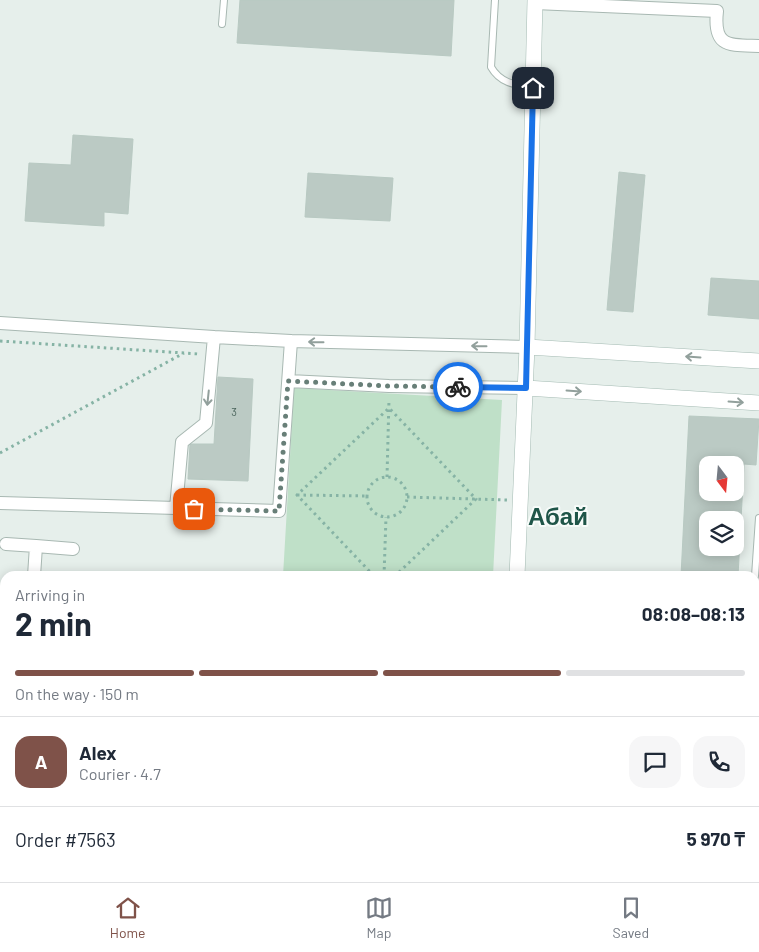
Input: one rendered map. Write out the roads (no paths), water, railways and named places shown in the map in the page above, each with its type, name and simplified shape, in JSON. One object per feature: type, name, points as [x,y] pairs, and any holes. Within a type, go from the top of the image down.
[{"type":"street","points":[[517,571],[526,388],[535,1],[717,5],[716,31],[723,41],[728,45],[759,46]]},
{"type":"street","points":[[0,323],[291,341],[527,347],[759,361]]},
{"type":"street","points":[[176,508],[182,442],[206,423],[214,337]]},
{"type":"street","points":[[0,503],[279,511],[291,341]]},
{"type":"street","points":[[288,381],[389,386],[526,388],[759,403]]},
{"type":"street","points":[[6,544],[72,549]]},
{"type":"street","points":[[34,571],[36,546]]},
{"type":"lane","points":[[222,24],[224,0]]},
{"type":"lane","points":[[496,0],[491,67],[495,74],[506,82],[533,88]]},
{"type":"lane","points":[[755,571],[759,518]]},
{"type":"district","name":"Абай","points":[[558,515]]}]
